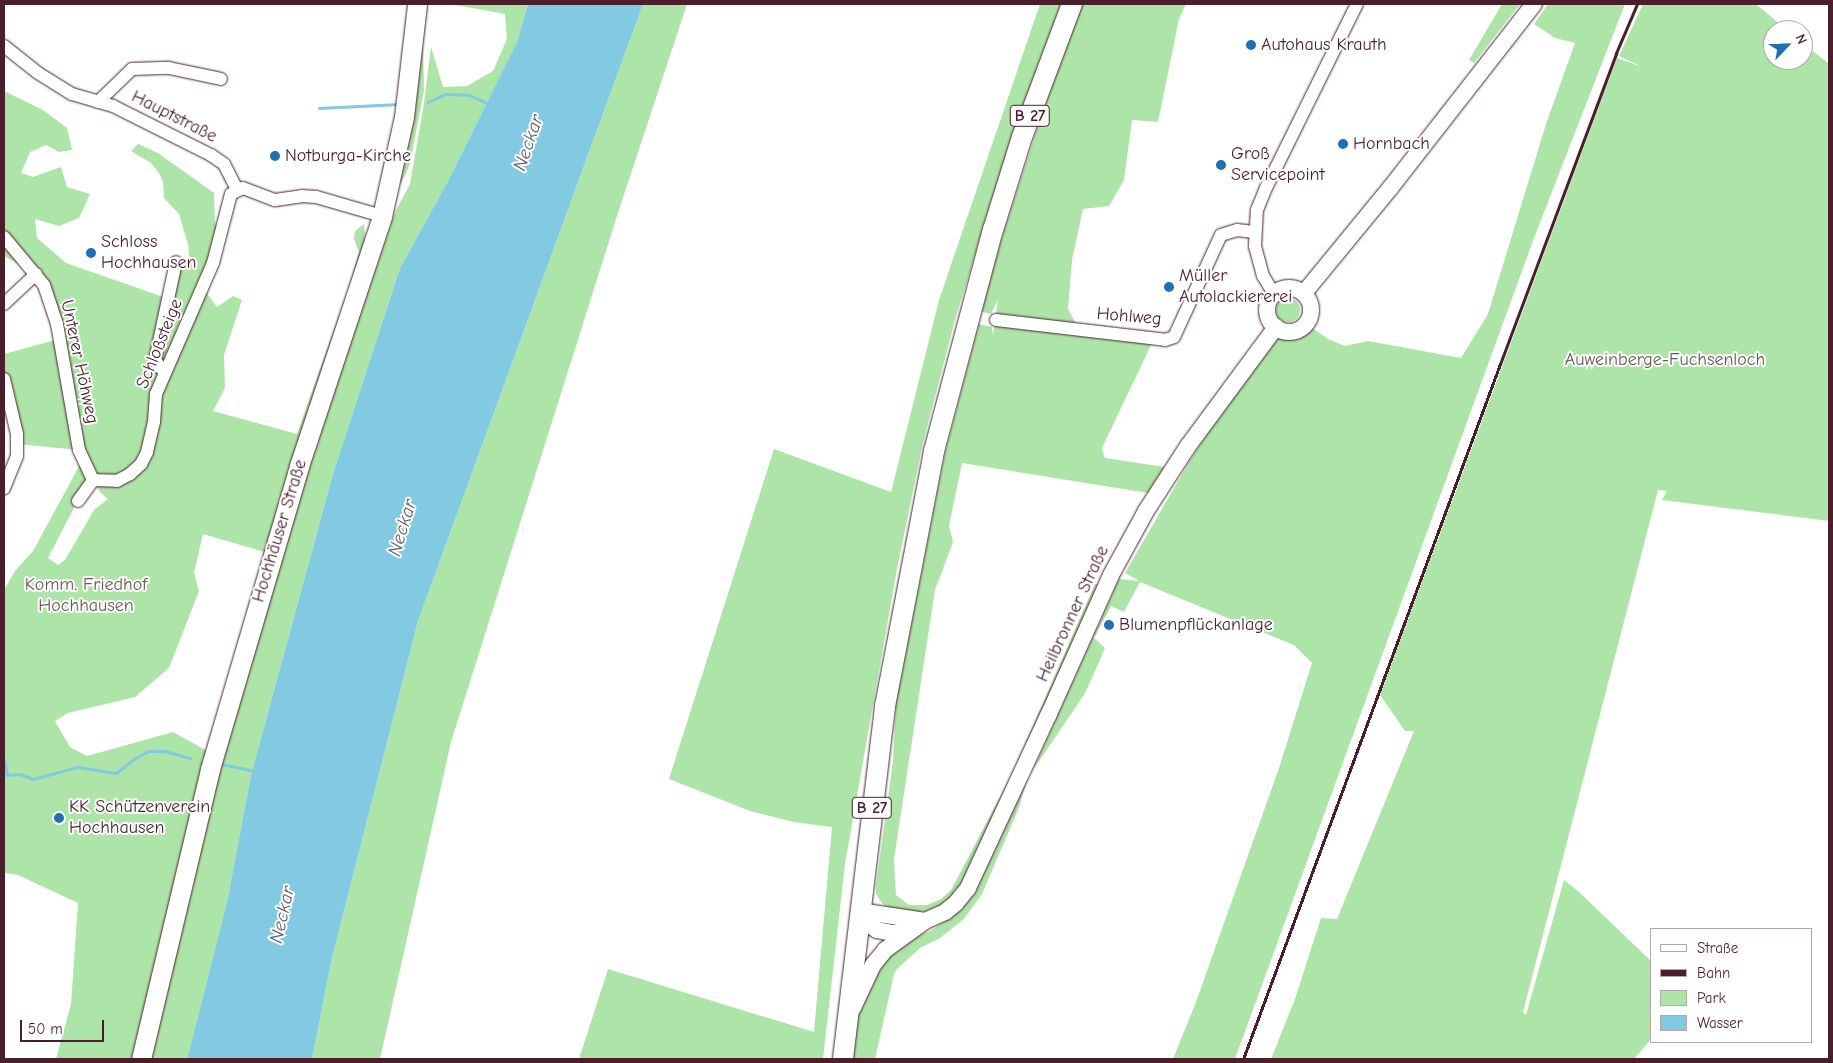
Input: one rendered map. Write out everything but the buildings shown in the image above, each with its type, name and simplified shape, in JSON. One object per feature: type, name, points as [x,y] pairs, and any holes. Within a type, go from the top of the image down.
[{"type":"main road","name":"Hochhäuser Straße","points":[[141,1059],[210,769],[299,466],[382,216],[404,117],[418,4]]},
{"type":"main road","name":"B 27","points":[[843,1059],[859,911],[885,706],[934,451],[993,230],[1022,137],[1072,4]]},
{"type":"street","points":[[1274,294],[1264,276],[1255,246],[1254,232],[1257,210],[1266,188],[1357,4]]},
{"type":"street","points":[[1304,294],[1391,188],[1534,4]]},
{"type":"street","name":"Hauptstraße","points":[[4,46],[38,73],[72,94],[113,106],[211,155],[224,164],[237,190]]},
{"type":"street","points":[[98,102],[132,69],[169,68],[221,79]]},
{"type":"street","points":[[237,190],[243,188],[275,200],[302,196],[316,197],[382,216]]},
{"type":"street","name":"Schloßsteige","points":[[93,480],[117,481],[130,474],[141,464],[147,452],[154,422],[156,394],[213,263],[227,203],[231,194],[237,190]]},
{"type":"street","name":"Hohlweg","points":[[996,320],[1165,340],[1174,337],[1221,235],[1238,230],[1254,232]]},
{"type":"street","name":"Unterer Höhweg","points":[[4,237],[44,285],[57,324],[80,450],[93,480]]},
{"type":"street","points":[[164,372],[155,360],[176,262]]},
{"type":"street","points":[[4,304],[36,274]]},
{"type":"street","points":[[1292,288],[1304,294],[1308,299],[1311,312],[1306,324],[1294,331],[1282,330],[1276,327],[1268,315],[1267,307],[1274,294],[1279,290],[1292,288]]},
{"type":"street","name":"Heilbronner Straße","points":[[847,1019],[873,964],[885,950],[924,921],[945,912],[956,903],[968,888],[1111,575],[1146,510],[1188,446],[1276,327]]},
{"type":"street","points":[[4,380],[13,413],[17,439],[16,456],[4,488]]},
{"type":"street","points":[[78,501],[93,480]]},
{"type":"street","points":[[859,911],[924,921]]},
{"type":"street","points":[[859,911],[867,923],[877,930],[893,933],[908,932]]},
{"type":"green space","points":[[418,4],[427,4],[423,43],[424,90],[410,164],[400,186]]},
{"type":"green space","name":"Komm. Friedhof Hochhausen","points":[[450,4],[528,4],[517,42],[448,181],[400,268],[333,474],[251,775],[227,902],[187,1059],[56,1059],[71,1004],[78,903],[18,875],[4,873],[4,590],[15,571],[33,551],[83,459],[79,450],[17,444],[4,379],[4,354],[59,339],[36,274],[4,256],[4,91],[43,110],[67,128],[72,150],[59,152],[46,145],[30,152],[21,173],[33,177],[61,167],[67,187],[90,194],[79,218],[59,226],[35,219],[37,238],[66,263],[169,299],[176,262],[190,264],[188,244],[179,214],[164,198],[163,182],[159,173],[151,163],[131,151],[138,144],[158,153],[214,193],[215,222],[220,238],[204,281],[208,295],[217,307],[233,296],[242,300],[224,355],[225,388],[213,411],[297,434],[350,284],[359,252],[354,239],[355,231],[364,224],[366,248],[268,553],[203,534],[194,573],[199,591],[169,668],[135,697],[68,713],[55,721],[70,747],[87,756],[173,732],[209,752],[347,340],[353,335],[395,212],[410,184],[424,103],[431,47],[443,87],[467,86],[493,71],[507,39],[505,14]],"holes":[[[91,475],[100,492],[108,499],[94,510],[65,560],[58,565],[48,558]]]},
{"type":"green space","points":[[643,4],[687,4],[616,219],[451,742],[380,1059],[312,1059],[332,958],[418,621]]},
{"type":"green space","points":[[1040,4],[1062,4],[1003,164],[955,320],[923,443],[897,569],[845,864],[823,1059],[579,1059],[608,969],[814,1032],[832,827],[794,822],[750,811],[669,779],[774,449],[891,492],[939,300]]},
{"type":"green space","points":[[1081,4],[1186,4],[1179,19],[1158,122],[1132,120],[1124,180],[1109,206],[1083,209],[1072,260],[1068,309],[1080,331],[1152,343],[1102,448],[1105,458],[1165,467],[1148,493],[962,463],[949,526],[953,542],[935,590],[894,859],[896,895],[909,905],[927,905],[941,899],[951,890],[1011,776],[1095,584],[1099,584],[1014,776],[958,891],[942,905],[926,911],[908,913],[893,911],[882,903],[876,894],[876,885],[893,761],[896,702],[945,453],[979,324],[992,327],[993,335],[998,299],[991,314],[979,311],[1041,116]]},
{"type":"green space","points":[[1502,4],[1520,4],[1474,63],[1469,60]]},
{"type":"green space","points":[[1548,4],[1625,4],[1534,238],[1235,1059],[1173,1059],[1196,1002],[1279,768],[1312,663],[1294,645],[1140,582],[1124,612],[1111,606],[1094,638],[1105,648],[1084,695],[1033,770],[1119,579],[1139,581],[1125,573],[1192,457],[1270,335],[1282,330],[1294,331],[1306,324],[1330,340],[1345,346],[1368,341],[1461,358],[1488,314],[1546,124],[1575,43],[1555,38],[1534,24]]},
{"type":"green space","name":"Auweinberge-Fuchsenloch","points":[[1643,4],[1756,4],[1775,20],[1763,20],[1763,70],[1813,70],[1813,51],[1829,64],[1829,521],[1662,500],[1667,491],[1658,490],[1523,1012],[1526,1015],[1564,880],[1650,960],[1650,1040],[1634,1059],[1271,1059],[1295,999],[1321,918],[1337,919],[1414,731],[1405,731],[1380,695],[1617,58],[1642,67],[1619,56]]},
{"type":"green space","points":[[1288,298],[1296,302],[1300,310],[1296,318],[1288,322],[1280,318],[1276,310],[1280,302]]},
{"type":"green space","points":[[1027,781],[1018,810],[982,894],[964,919],[940,938],[920,948],[897,969],[894,974],[875,1059],[853,1059],[857,1020],[864,994],[876,966],[909,939],[930,931],[956,913]]},
{"type":"water","name":"Neckar","points":[[528,4],[643,4],[418,621],[332,958],[312,1059],[187,1059],[227,902],[251,775],[333,474],[400,268],[448,181],[517,42]]},
{"type":"waterway","points":[[428,102],[445,94],[469,95],[487,103]]},
{"type":"waterway","points":[[319,108],[399,104]]},
{"type":"waterway","points":[[4,759],[7,775],[20,774],[33,779],[77,767],[116,773],[135,758],[149,751],[165,751],[190,758]]},
{"type":"waterway","points":[[222,764],[256,771]]},
{"type":"railway","points":[[1243,1059],[1616,53],[1637,4]]},
{"type":"place","name":"Autohaus Krauth","points":[[1251,45]]},
{"type":"place","name":"Hornbach","points":[[1343,144]]},
{"type":"place","name":"Notburga-Kirche","points":[[275,156]]},
{"type":"place","name":"Groß Servicepoint","points":[[1221,165]]},
{"type":"place","name":"Schloss Hochhausen","points":[[91,253]]},
{"type":"place","name":"Müller Autolackiererei","points":[[1169,287]]},
{"type":"place","name":"Blumenpflückanlage","points":[[1109,625]]},
{"type":"place","name":"KK Schützenverein Hochhausen","points":[[59,818]]}]
